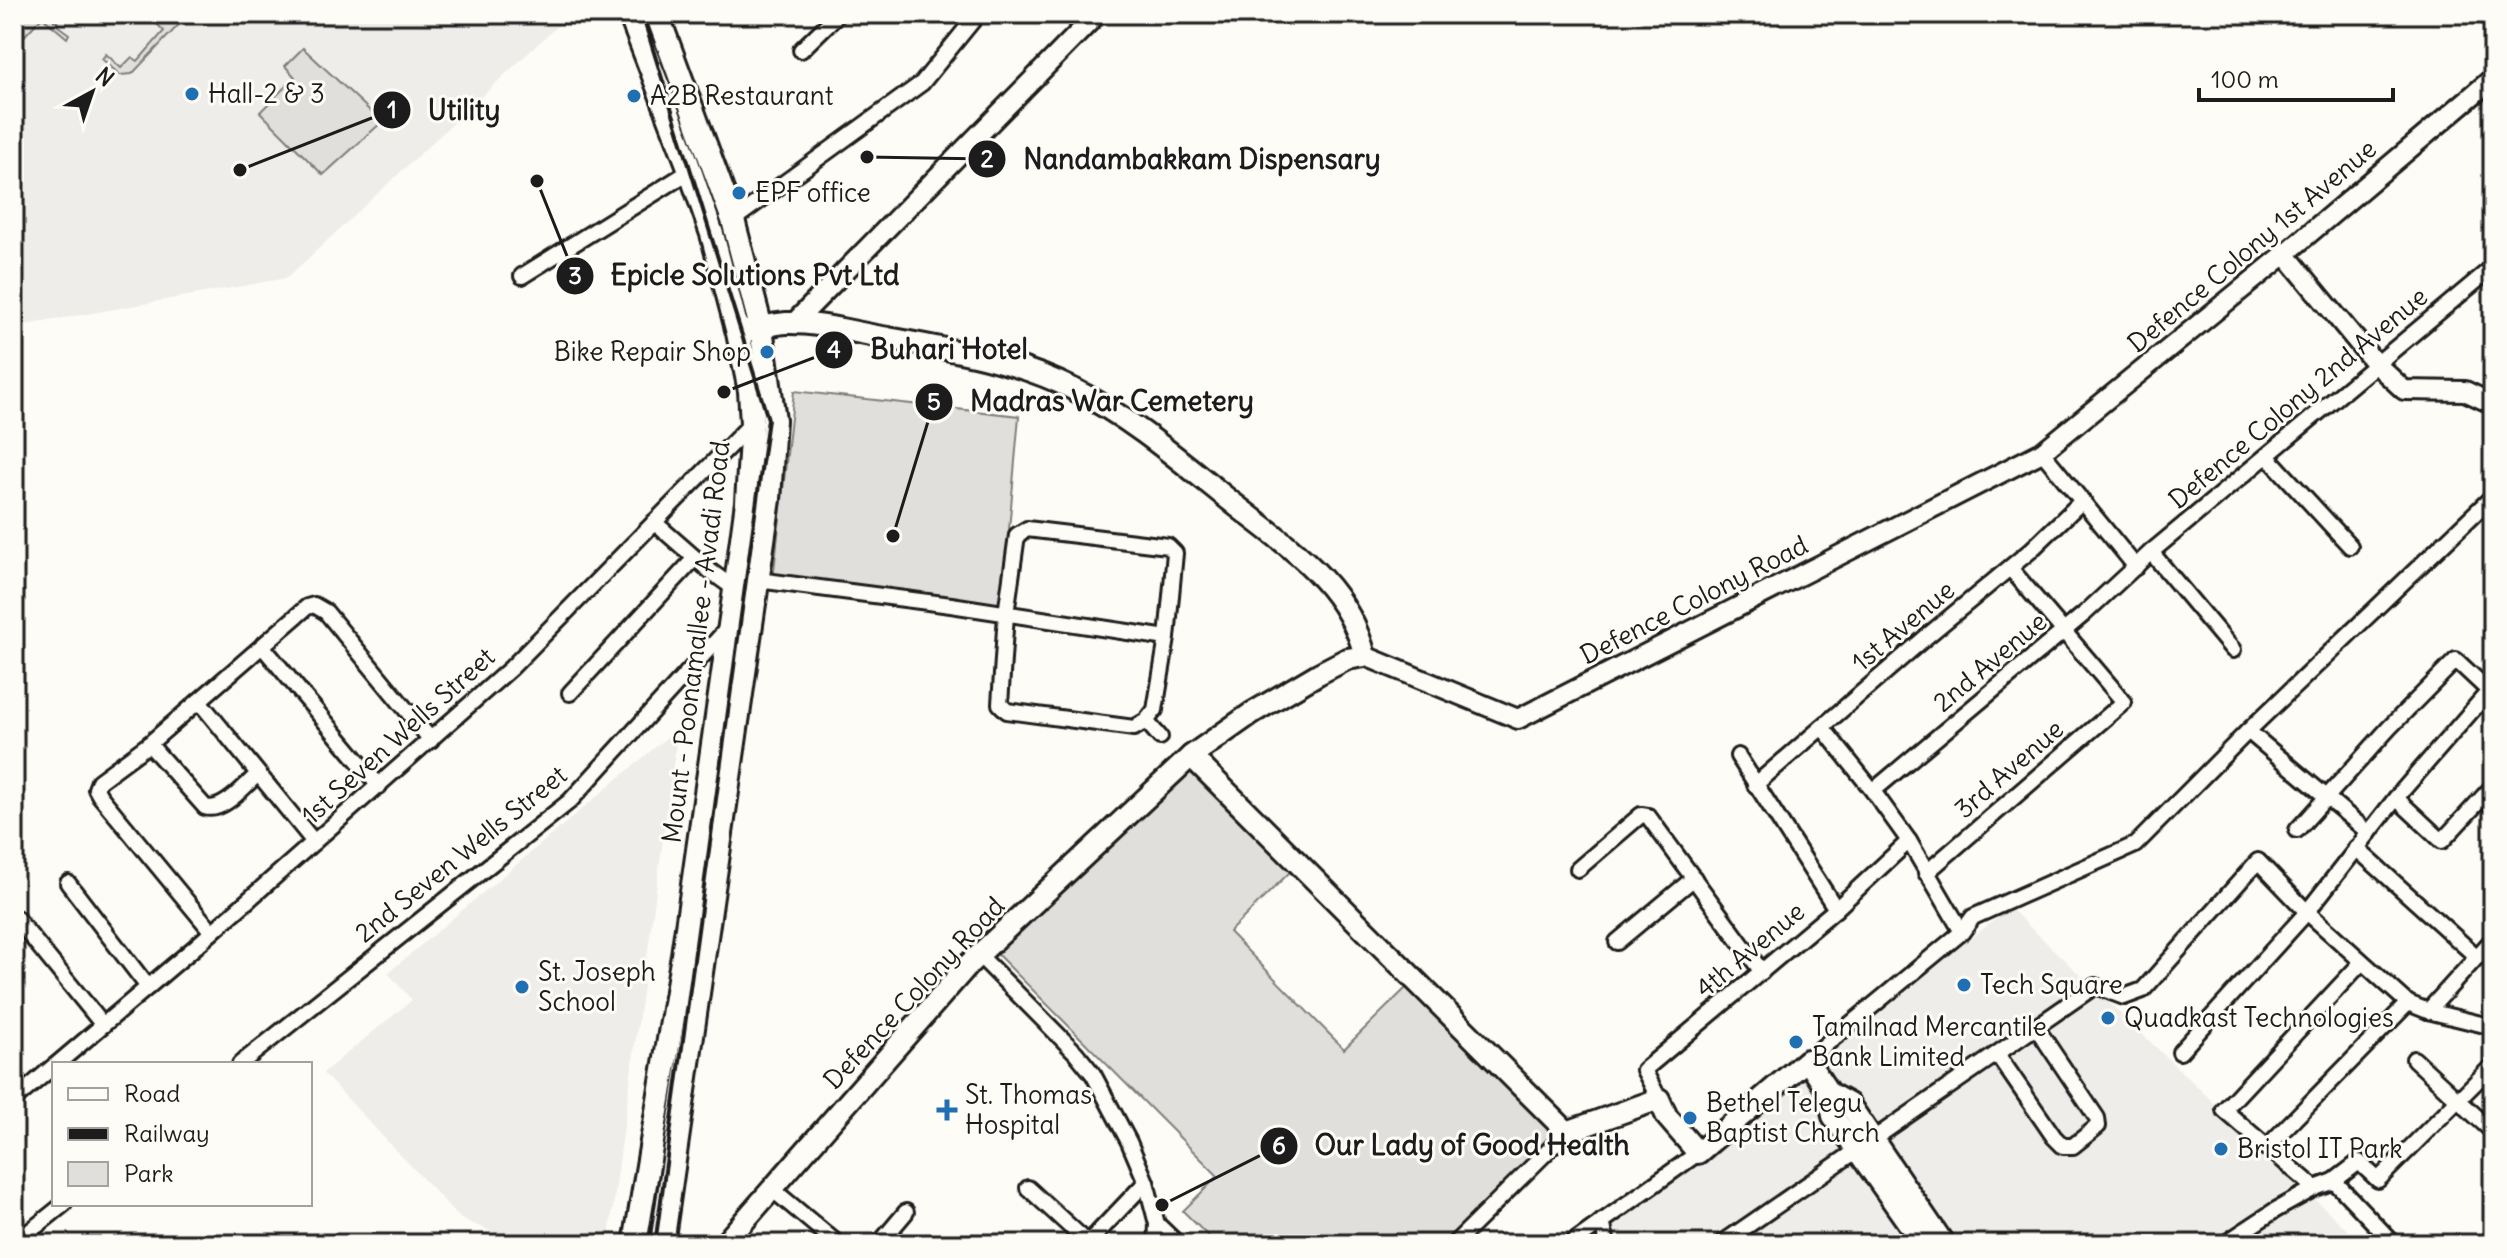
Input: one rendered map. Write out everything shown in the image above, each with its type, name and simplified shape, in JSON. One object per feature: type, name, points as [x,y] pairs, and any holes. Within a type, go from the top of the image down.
[{"type":"main road","name":"Mount - Poonamallee - Avadi Road","points":[[630,14],[712,234],[738,333],[750,391],[752,423],[743,582],[662,1244]]},
{"type":"main road","name":"Mount - Poonamallee - Avadi Road","points":[[635,1244],[683,955],[728,628],[769,499],[774,420],[761,328],[733,220],[657,14]]},
{"type":"main road","points":[[675,131],[698,124]]},
{"type":"main road","points":[[738,333],[794,323],[938,347],[995,360],[1062,384],[1105,406],[1231,501],[1317,572],[1353,619],[1365,656]]},
{"type":"main road","name":"Defence Colony Road","points":[[724,1244],[979,955],[1191,756],[1252,713],[1318,674],[1347,659],[1365,656]]},
{"type":"main road","points":[[1191,756],[1567,1132],[1659,1099],[1667,1117],[1698,1153],[1807,1060],[1829,1093],[1849,1104],[1865,1145],[1923,1244]]},
{"type":"main road","points":[[1865,1145],[1944,1244]]},
{"type":"street","points":[[801,50],[838,14]]},
{"type":"street","points":[[794,323],[1097,14]]},
{"type":"street","points":[[733,220],[922,83],[973,16]]},
{"type":"street","name":"Defence Colony 1st Avenue","points":[[2042,452],[2285,254],[2493,78]]},
{"type":"street","points":[[522,276],[690,171]]},
{"type":"street","points":[[2285,254],[2375,363],[2404,390],[2465,391],[2493,404]]},
{"type":"street","name":"Defence Colony 2nd Avenue","points":[[2136,567],[2375,363],[2491,273]]},
{"type":"street","name":"1st Seven Wells Street","points":[[59,1062],[212,932],[511,668],[752,423]]},
{"type":"street","points":[[2042,452],[2136,567]]},
{"type":"street","name":"Defence Colony Road","points":[[1365,656],[1518,719],[2042,452]]},
{"type":"street","points":[[2268,457],[2350,546]]},
{"type":"street","points":[[1807,1060],[1962,932],[1973,917],[2135,845],[2248,731],[2493,496]]},
{"type":"street","name":"1st Avenue","points":[[1755,785],[2010,568],[2081,502]]},
{"type":"street","points":[[654,522],[695,558],[743,582],[1006,614],[1167,638]]},
{"type":"street","points":[[1027,529],[1168,546],[1175,553],[1167,638],[1155,710],[1146,721],[1134,728],[1007,711],[1000,704],[1006,614],[1017,535],[1027,529]]},
{"type":"street","points":[[2151,552],[2233,650]]},
{"type":"street","points":[[570,693],[695,558]]},
{"type":"street","name":"2nd Avenue","points":[[1873,791],[2136,567]]},
{"type":"street","points":[[2010,568],[2063,632]]},
{"type":"street","points":[[212,932],[96,789],[99,781],[149,744],[307,607],[314,605],[321,608],[431,740]]},
{"type":"street","name":"2nd Seven Wells Street","points":[[243,1062],[570,801],[728,628]]},
{"type":"street","name":"3rd Avenue","points":[[1926,873],[2124,702],[2063,632]]},
{"type":"street","points":[[263,647],[379,786]]},
{"type":"street","points":[[2180,1052],[2307,912],[2396,798],[2489,691],[2488,681],[2456,660],[2297,830]]},
{"type":"street","points":[[199,701],[314,842]]},
{"type":"street","points":[[1146,721],[1160,737]]},
{"type":"street","points":[[1822,727],[1909,841],[1962,932]]},
{"type":"street","points":[[2248,731],[2369,833]]},
{"type":"street","points":[[149,744],[210,809],[220,807],[258,774]]},
{"type":"street","points":[[1738,756],[1836,909]]},
{"type":"street","points":[[2396,798],[2442,841],[2493,786]]},
{"type":"street","points":[[1578,869],[1641,815],[1648,816],[1762,972]]},
{"type":"street","name":"4th Avenue","points":[[1659,1099],[1644,1070],[1836,909],[1909,841]]},
{"type":"street","points":[[2356,848],[2487,950],[2428,1011]]},
{"type":"street","points":[[1721,1244],[2095,986],[2124,997],[2143,990],[2258,861],[2307,912],[2408,1003],[2493,1027]]},
{"type":"street","points":[[1617,942],[1694,878]]},
{"type":"street","points":[[68,883],[148,987]]},
{"type":"street","points":[[16,918],[103,1025]]},
{"type":"street","points":[[979,955],[1093,1074],[1146,1182],[1157,1224],[1156,1244]]},
{"type":"street","points":[[2315,1188],[2224,1110],[2362,962]]},
{"type":"street","points":[[2266,1148],[2408,1003]]},
{"type":"street","points":[[1997,1054],[2054,1137],[2063,1146],[2073,1146],[2098,1126],[2097,1118],[2036,1027]]},
{"type":"street","points":[[2414,1059],[2493,1132]]},
{"type":"street","points":[[2224,1244],[2274,1211],[2334,1181],[2359,1162],[2378,1180],[2493,1065]]},
{"type":"street","name":"1st Seven Wells Street","points":[[14,1100],[52,1068]]},
{"type":"street","points":[[1454,1244],[1567,1132]]},
{"type":"street","points":[[1571,1244],[1698,1153]]},
{"type":"street","points":[[2334,1181],[2394,1244]]},
{"type":"street","points":[[1028,1188],[1088,1243],[1146,1182]]},
{"type":"street","points":[[772,1189],[838,1244]]},
{"type":"street","points":[[14,1244],[62,1206]]},
{"type":"street","points":[[879,1244],[906,1212]]},
{"type":"street","points":[[1602,1221],[1607,1244]]},
{"type":"street","points":[[1157,1224],[1178,1244]]},
{"type":"shaded area","points":[[14,14],[570,14],[287,278],[14,327]]},
{"type":"shaded area","name":"St. Joseph School","points":[[678,728],[608,1244],[523,1244],[461,1219],[323,1073],[412,1000],[388,973]]},
{"type":"shaded area","points":[[2010,908],[2362,1244],[1614,1244],[1607,1220]]},
{"type":"green space","points":[[14,14],[53,14],[58,26],[69,34],[67,38],[42,17],[17,44],[14,41]]},
{"type":"green space","points":[[147,14],[164,14],[173,22],[180,14],[189,14],[132,74],[120,75],[102,59],[106,54],[121,68],[132,57],[138,61],[164,31]]},
{"type":"green space","points":[[303,48],[382,122],[323,175],[260,112],[295,77],[285,66]]},
{"type":"green space","points":[[794,391],[1019,416],[1002,609],[773,580]]},
{"type":"green space","points":[[1190,769],[1291,871],[1229,932],[1344,1049],[1408,986],[1558,1136],[1449,1244],[1216,1244],[1183,1211],[1218,1176],[995,952]]},
{"type":"railway","points":[[642,14],[768,419],[655,1244]]},
{"type":"place","name":"Hall-2 & 3","points":[[192,94]]},
{"type":"place","name":"A2B Restaurant","points":[[634,96]]},
{"type":"place","name":"Nandambakkam Dispensary","points":[[867,157]]},
{"type":"place","name":"Utility","points":[[240,170]]},
{"type":"place","name":"Epicle Solutions Pvt Ltd","points":[[537,181]]},
{"type":"place","name":"EPF office","points":[[739,193]]},
{"type":"place","name":"Bike Repair Shop","points":[[767,352]]},
{"type":"place","name":"Buhari Hotel","points":[[724,392]]},
{"type":"place","name":"Madras War Cemetery","points":[[893,536]]},
{"type":"place","name":"Tech Square","points":[[1964,985]]},
{"type":"place","name":"St. Joseph School","points":[[522,987]]},
{"type":"place","name":"Quadkast Technologies","points":[[2108,1018]]},
{"type":"place","name":"Tamilnad Mercantile Bank Limited","points":[[1796,1042]]},
{"type":"place","name":"St. Thomas Hospital","points":[[947,1110]]},
{"type":"place","name":"Bethel Telegu Baptist Church","points":[[1690,1118]]},
{"type":"place","name":"Bristol IT Park","points":[[2221,1149]]},
{"type":"place","name":"Our Lady of Good Health","points":[[1162,1205]]}]
